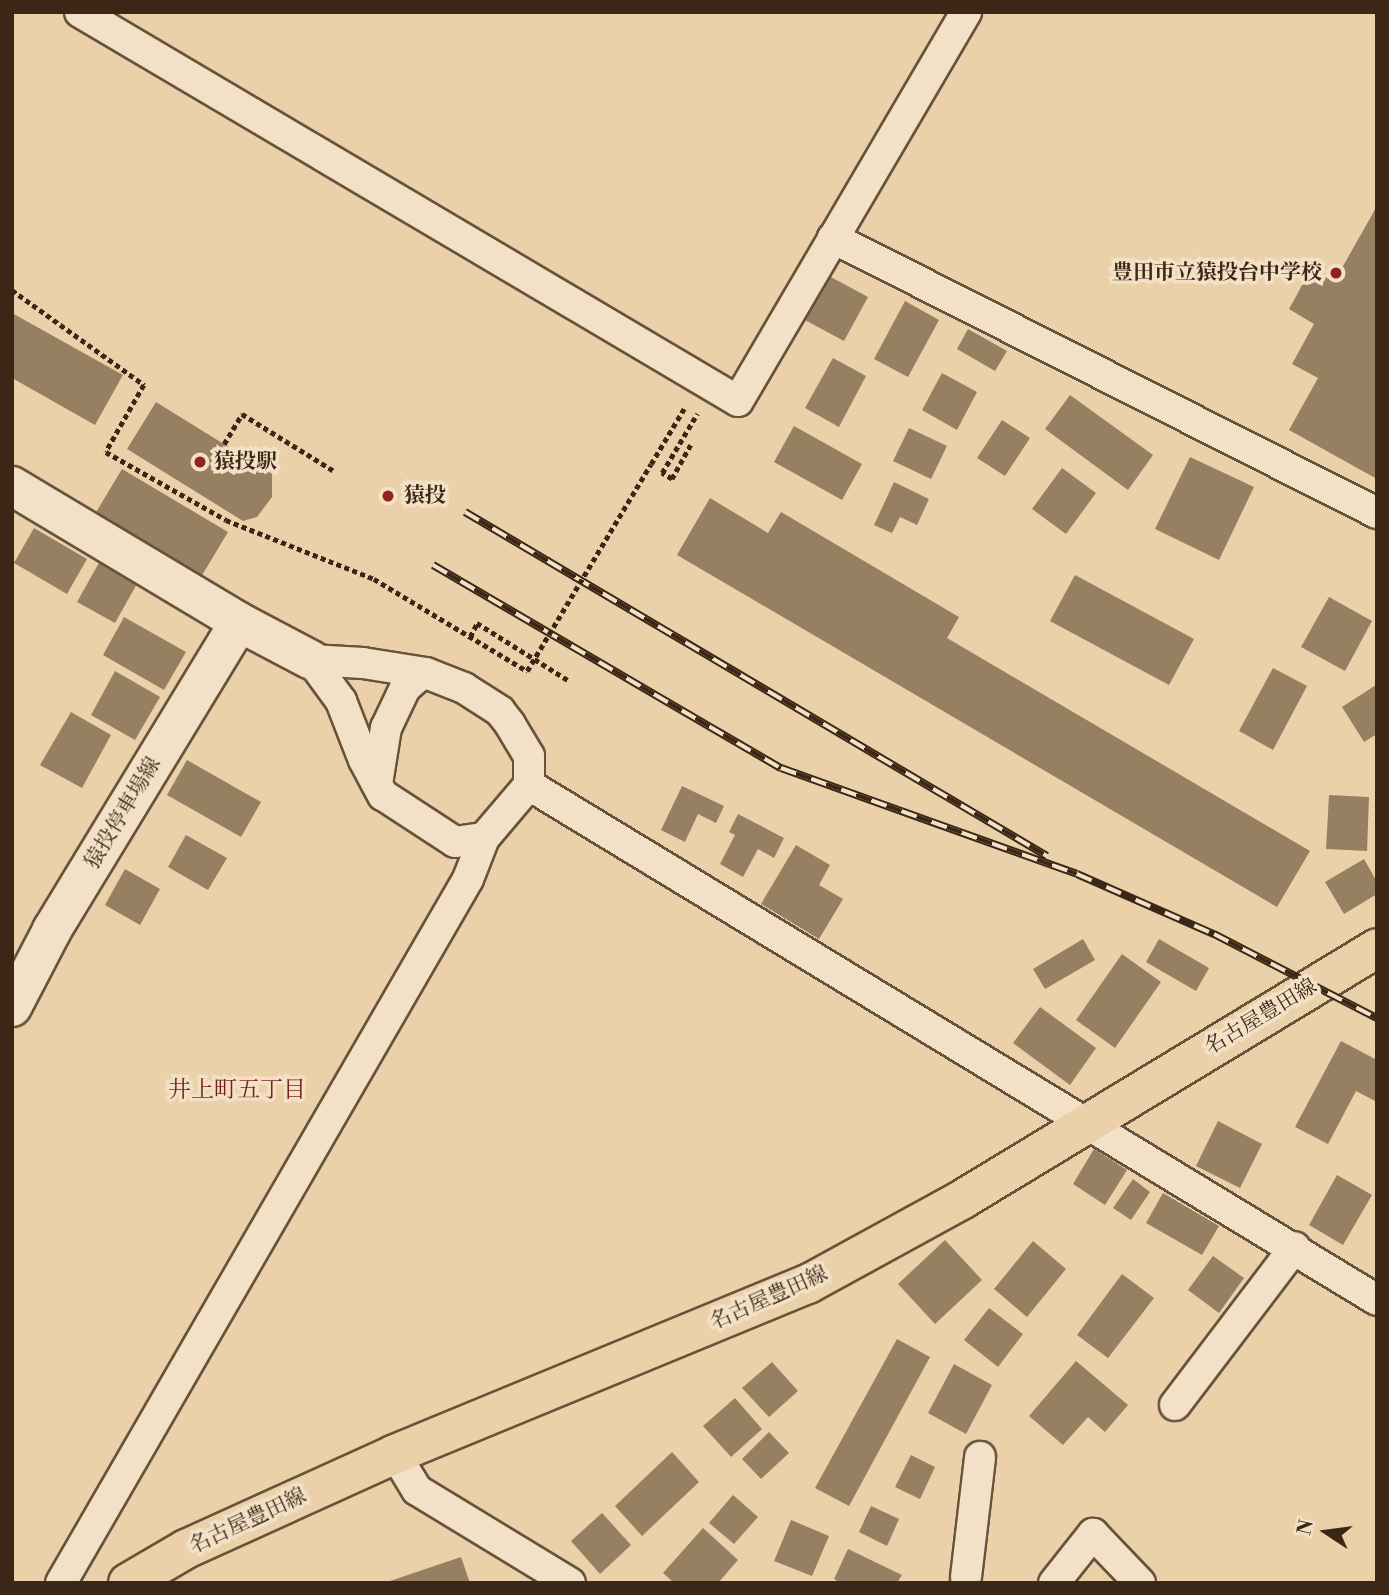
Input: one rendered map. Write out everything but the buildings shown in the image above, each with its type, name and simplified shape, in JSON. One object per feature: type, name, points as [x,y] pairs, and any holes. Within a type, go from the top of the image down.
[{"type":"main road","points":[[12,486],[239,622],[311,660]]},
{"type":"main road","name":"猿投停車場線","points":[[12,1007],[52,930],[239,622]]},
{"type":"main road","name":"名古屋豊田線","points":[[128,1583],[186,1549],[395,1454],[808,1284],[963,1199],[1377,948]]},
{"type":"street","points":[[80,12],[738,401],[965,13]]},
{"type":"street","points":[[833,238],[1377,513]]},
{"type":"street","points":[[61,1583],[157,1422],[461,891],[484,838],[528,785],[529,756],[500,711],[464,688],[422,673],[363,663],[311,660]]},
{"type":"street","points":[[311,660],[341,701],[383,795],[409,815],[455,842],[484,838]]},
{"type":"street","points":[[377,784],[386,729],[405,688],[422,673]]},
{"type":"street","points":[[528,785],[1087,1125],[1295,1247],[1377,1300]]},
{"type":"street","points":[[1175,1405],[1295,1247]]},
{"type":"street","points":[[395,1454],[417,1490],[570,1583]]},
{"type":"street","points":[[967,1581],[981,1457]]},
{"type":"street","points":[[1054,1583],[1093,1534],[1140,1583]]},
{"type":"path","points":[[12,290],[144,385],[106,452],[226,520],[374,579],[527,671],[686,405],[698,412],[662,473],[672,479],[691,445]]},
{"type":"path","points":[[224,444],[242,414],[336,472]]},
{"type":"path","points":[[470,637],[477,624],[568,680]]},
{"type":"railway","points":[[465,512],[1047,856]]},
{"type":"railway","points":[[433,565],[781,768],[1077,874],[1214,934],[1377,1018]]},
{"type":"place","name":"豊田市立猿投台中学校","points":[[1336,273]]},
{"type":"place","name":"猿投駅","points":[[200,462]]},
{"type":"place","name":"猿投","points":[[388,496]]},
{"type":"district","name":"井上町五丁目","points":[[237,1090]]}]
